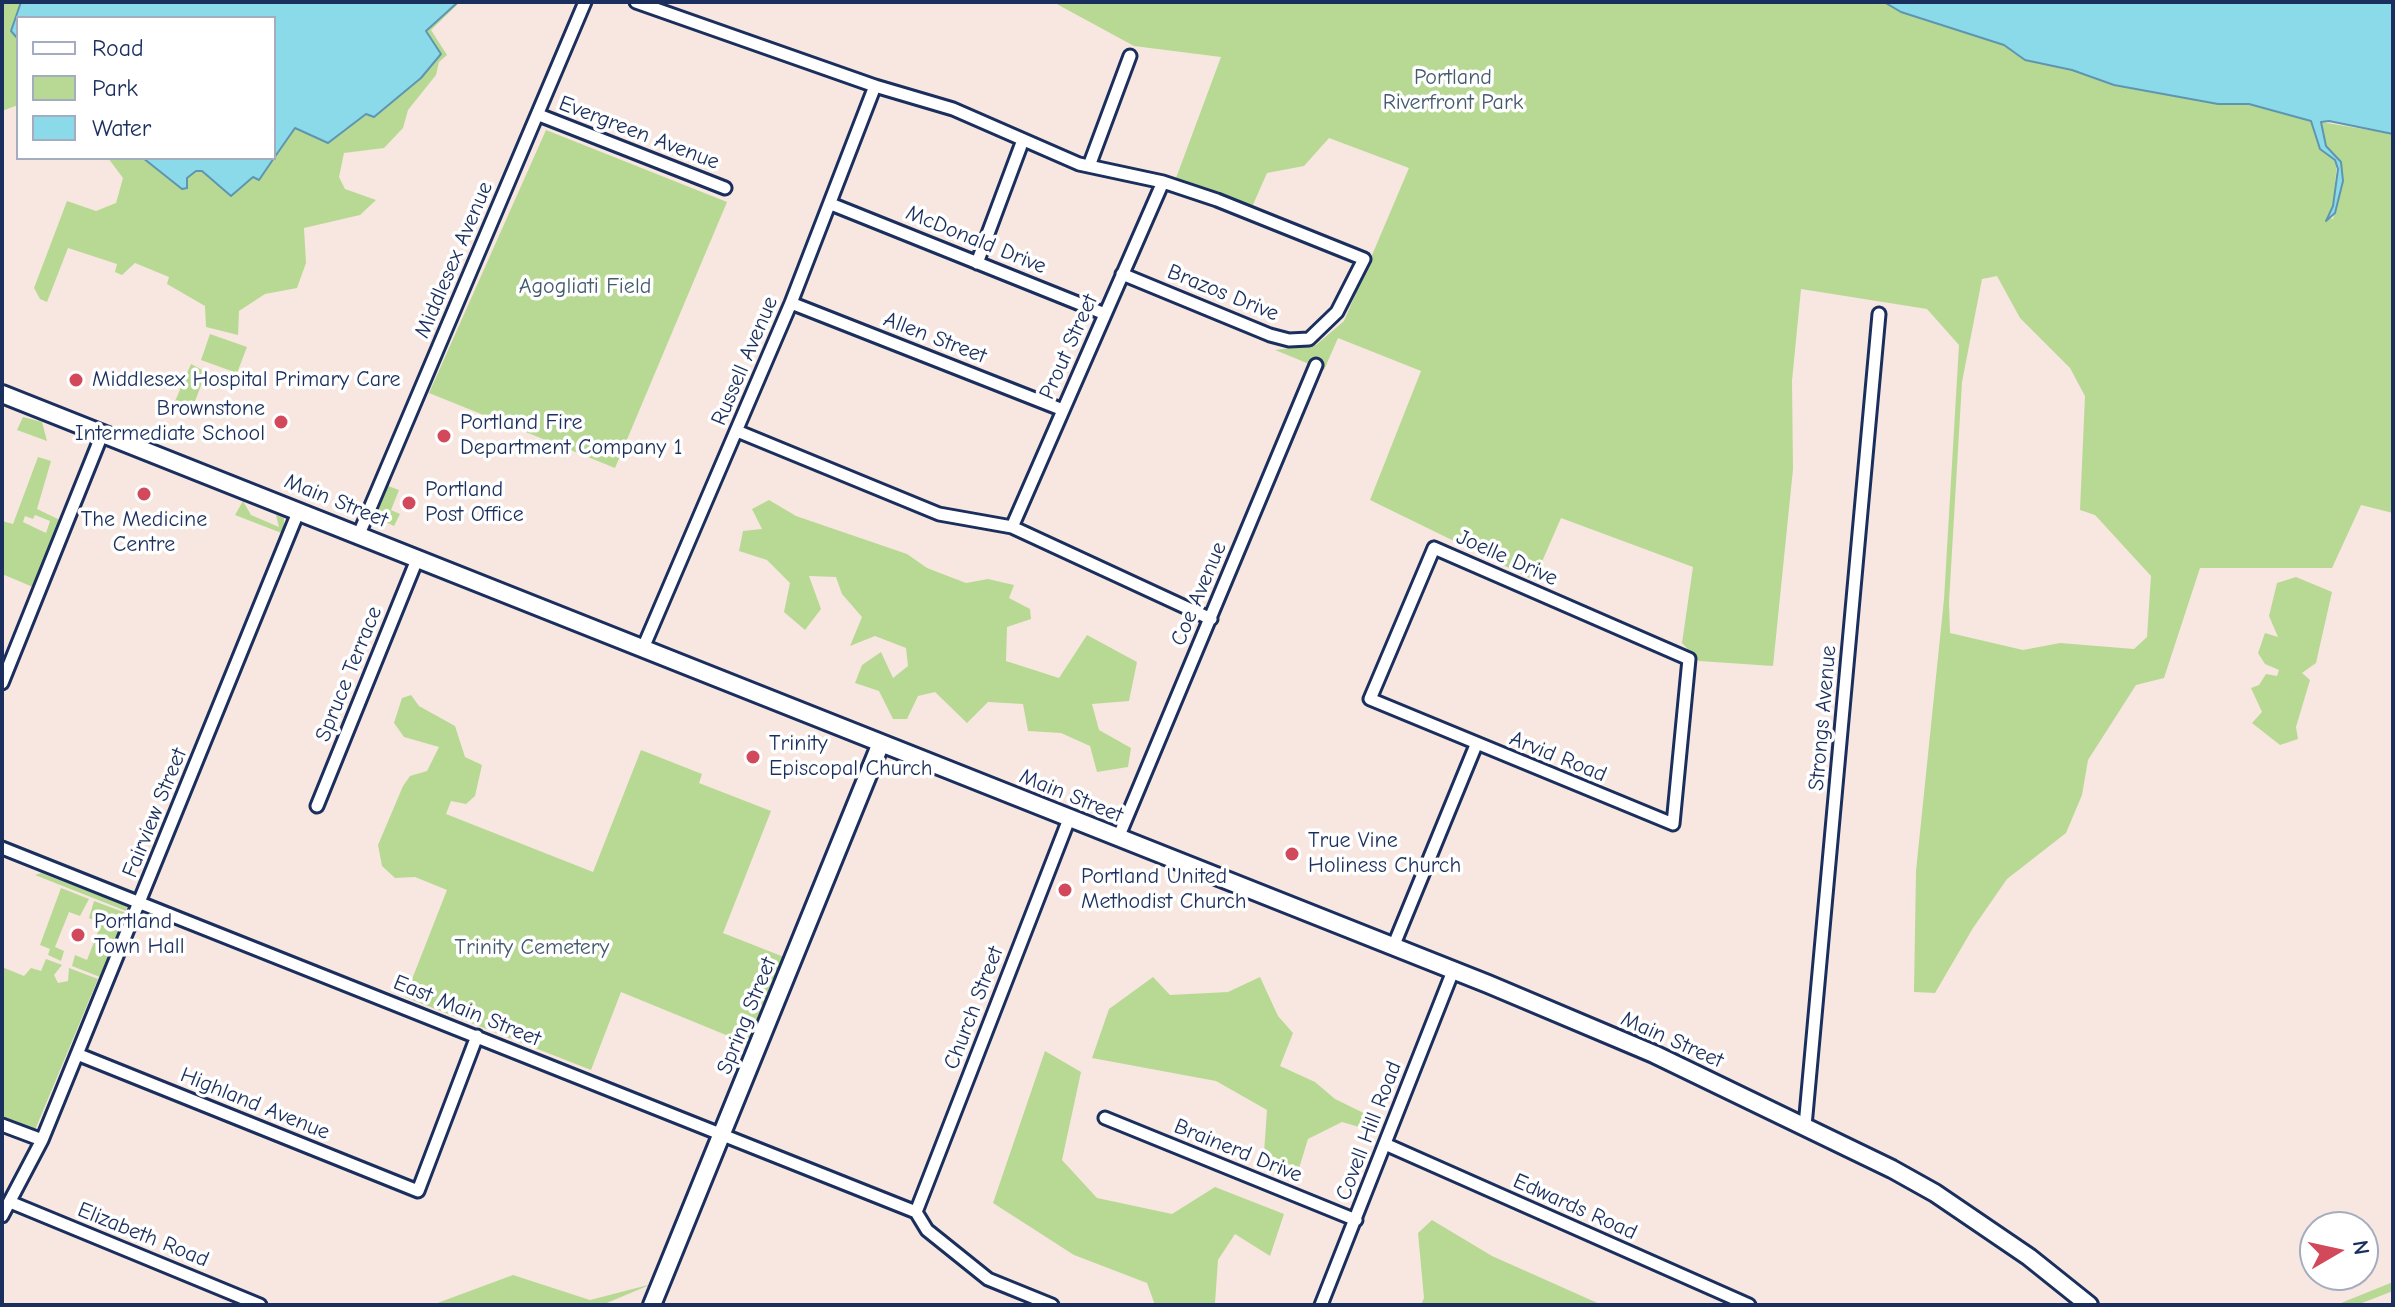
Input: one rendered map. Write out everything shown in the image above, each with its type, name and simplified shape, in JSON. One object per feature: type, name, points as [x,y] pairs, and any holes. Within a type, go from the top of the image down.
[{"type":"main road","name":"Main Street","points":[[2,394],[418,557],[1654,1054],[1805,1126],[1944,1199],[2083,1302]]},
{"type":"main road","name":"Spring Street","points":[[652,1305],[881,743]]},
{"type":"street","name":"Middlesex Avenue","points":[[359,534],[585,2]]},
{"type":"street","points":[[636,2],[875,86],[953,109],[1048,153],[1089,166],[1163,182]]},
{"type":"street","points":[[1089,166],[1130,56]]},
{"type":"street","name":"Russell Avenue","points":[[643,648],[791,303],[875,86]]},
{"type":"street","name":"Evergreen Avenue","points":[[539,115],[725,188]]},
{"type":"street","points":[[977,263],[1023,140]]},
{"type":"street","name":"Brazos Drive","points":[[1122,274],[1270,335],[1289,340],[1309,339],[1337,312],[1364,259],[1217,200],[1163,182]]},
{"type":"street","name":"Prout Street","points":[[1012,527],[1163,182]]},
{"type":"street","name":"McDonald Drive","points":[[831,204],[1105,314]]},
{"type":"street","name":"Allen Street","points":[[791,303],[1063,410]]},
{"type":"street","name":"Strongs Avenue","points":[[1805,1126],[1879,314]]},
{"type":"street","name":"Coe Avenue","points":[[1118,838],[1316,365]]},
{"type":"street","points":[[737,431],[939,514],[1012,527],[1211,619]]},
{"type":"street","points":[[2,683],[103,432]]},
{"type":"street","name":"Fairview Street","points":[[2,1216],[42,1140],[299,510]]},
{"type":"street","name":"Joelle Drive","points":[[1476,745],[1370,699],[1434,548],[1689,659]]},
{"type":"street","name":"Spruce Terrace","points":[[317,806],[418,557]]},
{"type":"street","name":"Arvid Road","points":[[1393,947],[1476,745],[1673,824],[1689,659]]},
{"type":"street","name":"Church Street","points":[[916,1212],[1069,819]]},
{"type":"street","name":"East Main Street","points":[[2,848],[916,1212]]},
{"type":"street","name":"Covell Hill Road","points":[[1321,1305],[1453,971]]},
{"type":"street","name":"Highland Avenue","points":[[77,1054],[418,1191],[477,1036]]},
{"type":"street","name":"Brainerd Drive","points":[[1105,1118],[1356,1220]]},
{"type":"street","points":[[2,1125],[42,1140]]},
{"type":"street","name":"Edwards Road","points":[[1385,1144],[1749,1305]]},
{"type":"street","name":"Elizabeth Road","points":[[10,1202],[260,1305]]},
{"type":"street","points":[[916,1212],[927,1230],[988,1279],[1052,1305]]},
{"type":"green space","points":[[2,2],[460,2],[431,30],[447,55],[439,62],[436,75],[408,110],[403,128],[384,148],[344,153],[339,177],[345,189],[376,200],[360,215],[304,228],[306,263],[297,288],[265,294],[239,311],[238,335],[206,327],[205,306],[167,284],[169,277],[135,263],[122,275],[115,272],[117,264],[68,248],[47,302],[40,299],[34,288],[67,201],[96,211],[116,203],[123,178],[110,160],[276,160],[276,16],[16,16],[16,106],[2,111]]},
{"type":"green space","name":"Portland Riverfront Park","points":[[1053,2],[1884,2],[1901,12],[2004,45],[2025,59],[2072,70],[2114,85],[2218,104],[2249,104],[2311,121],[2320,149],[2337,162],[2333,206],[2327,217],[2333,219],[2343,181],[2342,167],[2326,146],[2321,122],[2393,134],[2393,513],[2361,505],[2332,568],[2200,568],[2164,678],[2136,685],[2088,760],[2082,795],[2066,833],[2007,879],[1973,928],[1935,993],[1914,992],[1916,871],[1944,599],[1959,345],[1927,309],[1801,289],[1792,381],[1793,469],[1773,666],[1699,661],[1682,643],[1693,567],[1561,518],[1534,580],[1370,500],[1425,361],[1421,371],[1338,338],[1324,370],[1275,350],[1316,345],[1344,321],[1409,168],[1329,138],[1304,166],[1267,173],[1252,207],[1176,178],[1221,57],[1134,46]],"holes":[[[1997,276],[2020,318],[2070,368],[2085,396],[2080,510],[2095,515],[2151,576],[2147,637],[2134,649],[2060,643],[2023,650],[1950,633],[1949,602],[1962,382],[1982,279]]]},
{"type":"green space","name":"Agogliati Field","points":[[546,130],[727,202],[615,468],[429,393]]},
{"type":"green space","points":[[210,334],[247,347],[237,373],[201,360]]},
{"type":"green space","points":[[191,364],[206,372],[191,412],[173,406]]},
{"type":"green space","points":[[23,417],[42,422],[47,441],[17,430]]},
{"type":"green space","points":[[38,457],[51,461],[37,509],[60,520],[33,587],[2,574],[2,521],[13,524]],"holes":[[[35,515],[50,521],[46,533],[23,522],[25,516],[33,519]]]},
{"type":"green space","points":[[388,486],[399,490],[391,510],[400,514],[394,526],[375,517]]},
{"type":"green space","points":[[769,500],[796,516],[907,554],[927,568],[966,583],[988,579],[1014,585],[1009,598],[1030,609],[1031,619],[1007,627],[1006,661],[1059,678],[1087,635],[1137,662],[1129,701],[1092,704],[1099,730],[1131,748],[1128,767],[1097,772],[1090,746],[1061,733],[1028,731],[1023,704],[988,702],[967,723],[935,692],[918,696],[907,719],[893,719],[879,691],[855,683],[862,665],[881,652],[893,678],[908,666],[906,648],[875,636],[850,646],[862,617],[842,594],[836,577],[809,576],[821,609],[805,630],[784,612],[790,583],[767,560],[739,551],[743,531],[762,529],[752,509]]},
{"type":"green space","points":[[243,501],[251,515],[279,527],[276,515],[284,518],[284,534],[235,515]]},
{"type":"green space","points":[[2296,577],[2332,592],[2316,663],[2302,673],[2310,680],[2296,727],[2298,739],[2280,745],[2252,723],[2262,712],[2251,688],[2259,685],[2266,674],[2277,676],[2279,670],[2265,664],[2258,653],[2265,633],[2278,637],[2269,616],[2277,583]]},
{"type":"green space","name":"Trinity Cemetery","points":[[411,695],[419,706],[455,726],[465,757],[482,765],[475,796],[466,804],[451,801],[446,814],[593,872],[641,750],[702,774],[699,783],[771,811],[723,933],[784,957],[748,1044],[621,992],[591,1070],[405,997],[447,890],[415,877],[395,878],[382,866],[378,845],[403,786],[410,776],[427,771],[439,747],[404,737],[394,723],[402,698]]},
{"type":"green space","points":[[41,873],[127,906],[126,911],[35,875]]},
{"type":"green space","points":[[61,888],[89,899],[80,916],[69,912],[55,947],[64,951],[61,961],[48,955],[50,949],[40,945]]},
{"type":"green space","points":[[94,901],[126,913],[100,977],[72,966],[75,955],[87,960],[101,924],[89,918]]},
{"type":"green space","points":[[46,959],[62,965],[54,975],[58,983],[68,981],[69,968],[98,979],[35,1130],[2,1118],[2,967],[24,976],[31,968],[41,971]]},
{"type":"green space","points":[[1153,977],[1170,995],[1228,992],[1260,977],[1278,1016],[1293,1033],[1280,1066],[1315,1082],[1335,1099],[1382,1122],[1373,1131],[1342,1122],[1308,1139],[1296,1178],[1263,1168],[1267,1110],[1216,1081],[1092,1058],[1109,1009]]},
{"type":"green space","points":[[1045,1051],[1081,1072],[1062,1160],[1097,1198],[1172,1214],[1215,1187],[1284,1214],[1270,1256],[1235,1234],[1218,1260],[1215,1303],[1155,1305],[1147,1283],[1074,1255],[993,1203]]},
{"type":"green space","points":[[1432,1220],[1492,1256],[1602,1305],[1421,1305],[1424,1298],[1418,1233]]},
{"type":"green space","points":[[513,1275],[590,1300],[652,1284],[602,1305],[432,1305]]},
{"type":"green space","points":[[2393,1282],[2393,1291],[2357,1305],[2336,1305],[2371,1291],[2379,1291],[2379,1288]]},
{"type":"water","points":[[21,2],[458,2],[426,31],[441,54],[421,78],[374,117],[366,114],[328,143],[295,128],[276,155],[276,16],[16,16]]},
{"type":"water","points":[[1884,2],[2393,2],[2393,134],[2321,122],[2326,146],[2341,162],[2343,181],[2335,213],[2326,221],[2333,206],[2338,169],[2335,160],[2320,149],[2311,121],[2249,104],[2218,104],[2114,85],[2072,70],[2025,60],[2004,45],[1901,12]]},
{"type":"water","points":[[16,16],[16,37],[11,31]]},
{"type":"water","points":[[146,160],[273,160],[259,180],[253,177],[231,196],[202,171],[196,171],[187,178],[187,188],[182,189]]},
{"type":"place","name":"Middlesex Hospital Primary Care","points":[[76,380]]},
{"type":"place","name":"Brownstone Intermediate School","points":[[281,422]]},
{"type":"place","name":"Portland Fire Department Company 1","points":[[444,436]]},
{"type":"place","name":"The Medicine Centre","points":[[144,494]]},
{"type":"place","name":"Portland Post Office","points":[[409,503]]},
{"type":"place","name":"Trinity Episcopal Church","points":[[753,757]]},
{"type":"place","name":"True Vine Holiness Church","points":[[1292,854]]},
{"type":"place","name":"Portland United Methodist Church","points":[[1065,890]]},
{"type":"place","name":"Portland Town Hall","points":[[78,935]]}]
